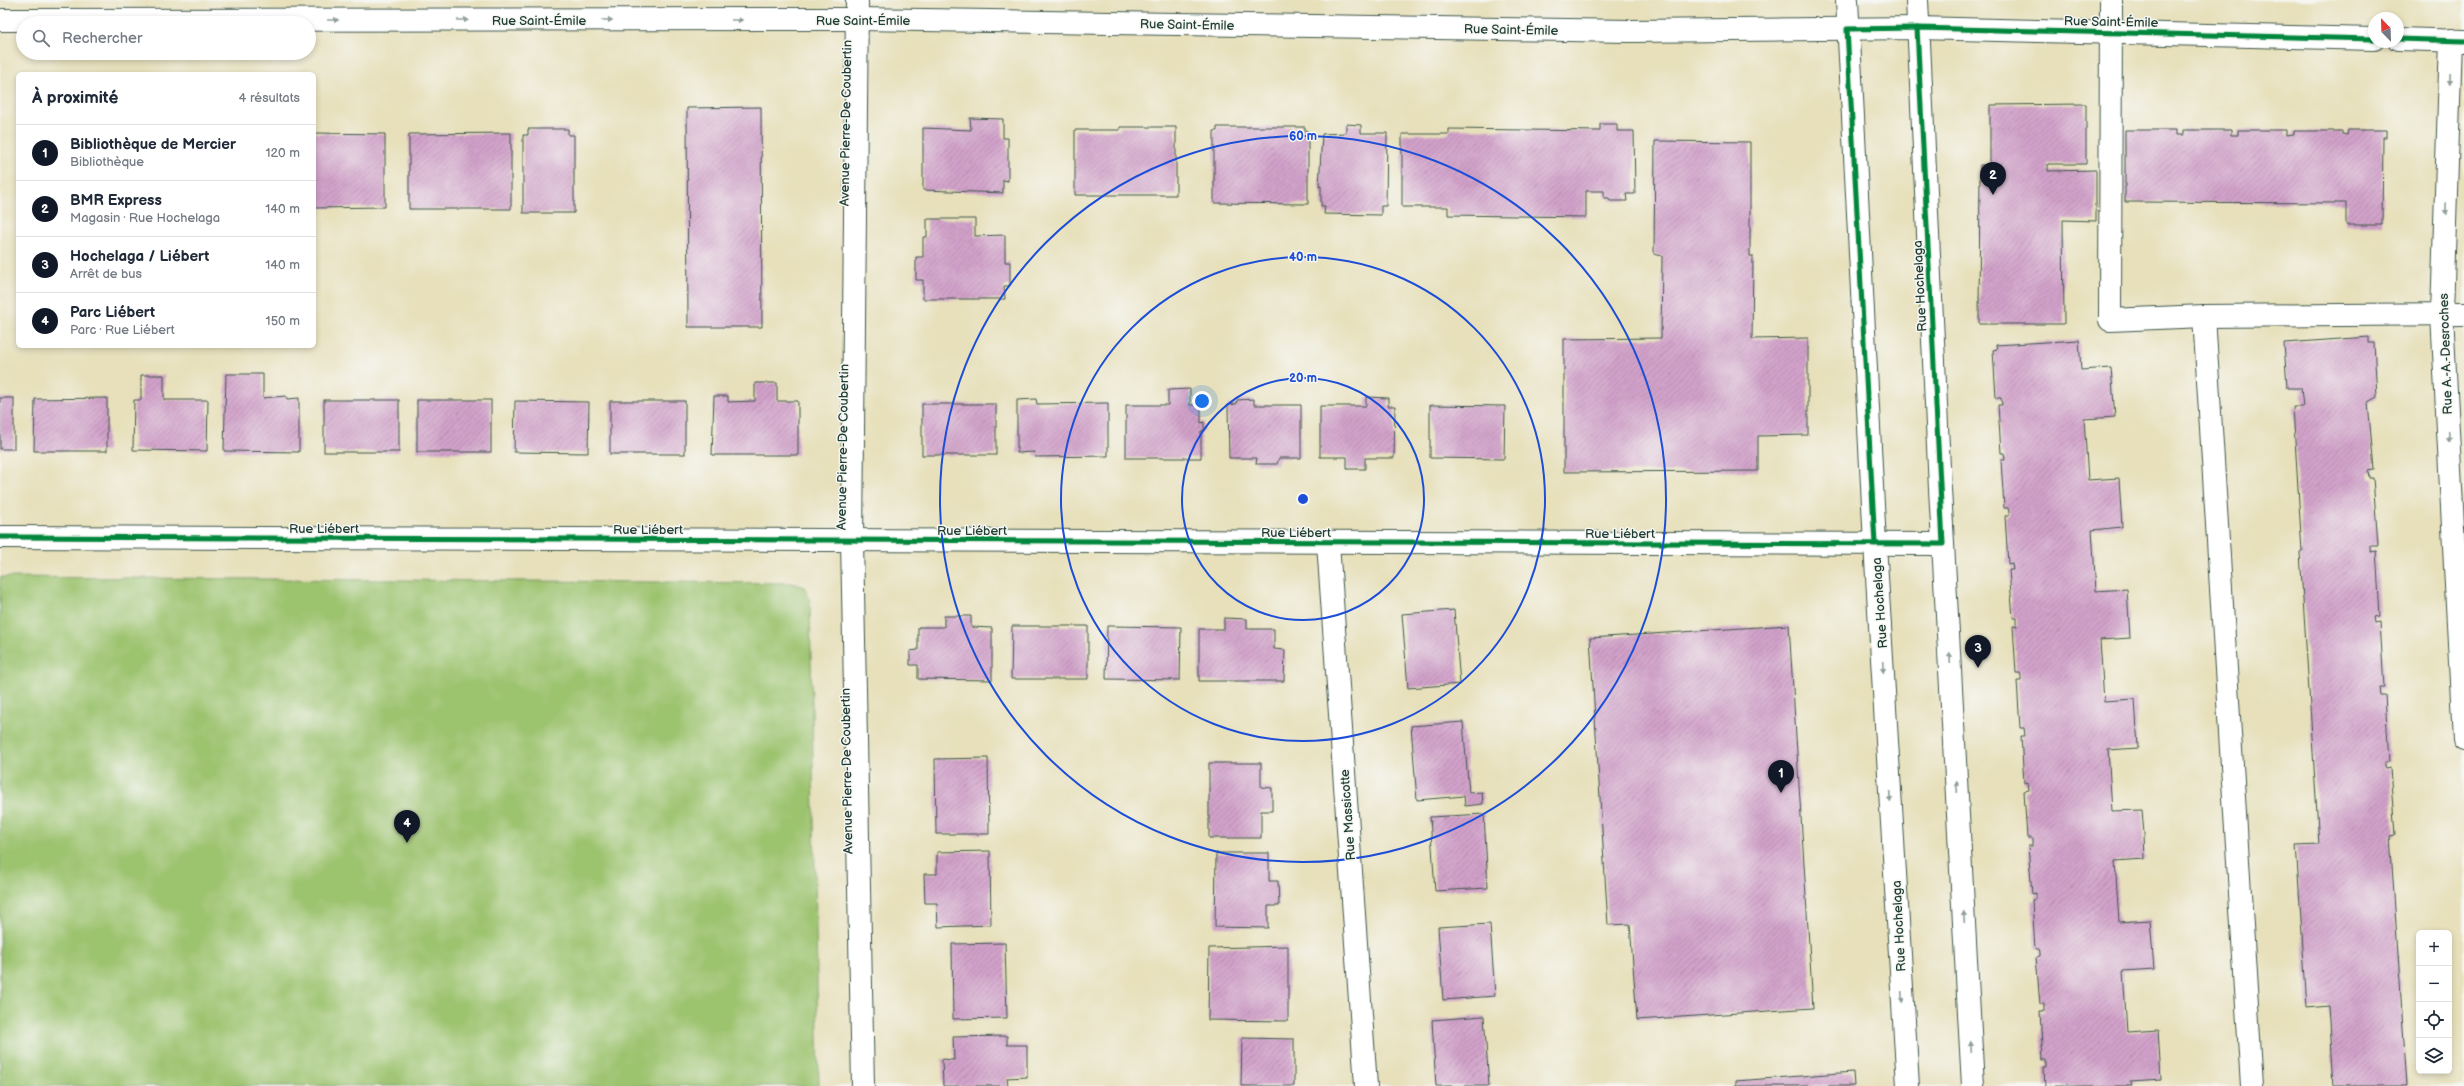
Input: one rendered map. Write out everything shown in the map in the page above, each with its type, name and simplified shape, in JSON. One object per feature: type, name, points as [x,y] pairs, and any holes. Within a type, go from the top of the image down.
[{"type":"street","name":"Rue Hochelaga","points":[[1847,0],[1847,29],[1875,544],[1908,1086]]},
{"type":"street","name":"Rue Hochelaga","points":[[1917,0],[1917,28],[1943,544],[1973,1086]]},
{"type":"street","points":[[2110,0],[2110,320],[2204,316],[2464,314]]},
{"type":"street","name":"Rue Saint-Émile","points":[[316,16],[857,10],[1630,31],[1917,28],[2368,39]]},
{"type":"street","name":"Avenue Pierre-De Coubertin","points":[[857,10],[852,541],[863,1086]]},
{"type":"street","name":"Rue Saint-Émile","points":[[0,20],[16,20]]},
{"type":"street","points":[[2404,39],[2458,40]]},
{"type":"street","name":"Rue A.-A.-Desroches","points":[[2458,40],[2442,314],[2464,740]]},
{"type":"street","points":[[2204,316],[2252,1086]]},
{"type":"street","name":"Rue Liébert","points":[[0,537],[1328,543],[1943,544]]},
{"type":"street","name":"Rue Massicotte","points":[[1328,543],[1366,1086]]},
{"type":"green space","points":[[0,577],[792,583],[805,587],[810,600],[819,1086],[0,1086]]},
{"type":"building","points":[[2086,104],[2086,164],[2048,164],[2048,171],[2096,170],[2096,221],[2063,220],[2064,324],[1979,324],[1980,165],[1990,165],[1990,105]]},
{"type":"building","points":[[761,107],[762,327],[688,327],[687,108]]},
{"type":"building","points":[[970,118],[1003,119],[1003,138],[1008,138],[1008,181],[1003,180],[1003,193],[923,190],[923,128],[971,130]]},
{"type":"building","points":[[1346,124],[1361,125],[1361,133],[1387,133],[1386,206],[1381,206],[1381,215],[1324,214],[1325,206],[1321,206],[1321,186],[1319,187],[1322,134],[1346,133]]},
{"type":"building","points":[[1600,124],[1617,124],[1617,131],[1634,131],[1635,194],[1626,194],[1627,201],[1610,201],[1609,198],[1604,198],[1604,191],[1586,191],[1586,217],[1448,215],[1448,207],[1402,207],[1402,134],[1449,134],[1449,129],[1600,131]]},
{"type":"building","points":[[1120,127],[1176,127],[1176,195],[1075,195],[1075,130],[1120,130]]},
{"type":"building","points":[[1217,127],[1305,127],[1305,130],[1308,131],[1308,204],[1214,203],[1214,131],[1217,131]]},
{"type":"building","points":[[528,129],[568,129],[568,135],[574,135],[574,213],[523,213],[523,135],[528,135]]},
{"type":"building","points":[[2125,130],[2176,130],[2176,135],[2183,135],[2183,130],[2231,130],[2231,135],[2238,135],[2238,130],[2286,130],[2286,135],[2294,134],[2294,131],[2342,131],[2342,134],[2347,135],[2348,130],[2386,130],[2386,137],[2383,137],[2382,225],[2346,225],[2346,203],[2125,202]]},
{"type":"building","points":[[316,133],[385,134],[385,207],[316,208]]},
{"type":"building","points":[[511,133],[511,209],[409,209],[409,134]]},
{"type":"building","points":[[1655,141],[1750,142],[1750,256],[1753,256],[1752,339],[1808,338],[1808,435],[1758,436],[1758,471],[1564,472],[1564,339],[1661,338],[1662,256],[1654,254]]},
{"type":"building","points":[[927,219],[975,219],[975,236],[1005,235],[1005,262],[1010,262],[1010,286],[1004,286],[1005,299],[923,299],[923,280],[916,280],[916,257],[923,257],[923,237],[927,237]]},
{"type":"building","points":[[2369,337],[2369,343],[2374,343],[2377,397],[2368,402],[2374,470],[2368,471],[2369,478],[2373,478],[2378,545],[2370,545],[2370,548],[2371,551],[2376,550],[2380,616],[2374,617],[2375,623],[2380,622],[2384,688],[2379,688],[2380,695],[2385,695],[2389,762],[2384,762],[2384,766],[2385,769],[2390,768],[2395,835],[2390,836],[2407,1086],[2334,1086],[2329,1006],[2307,1008],[2296,845],[2319,844],[2300,553],[2302,552],[2293,407],[2303,407],[2301,388],[2287,388],[2284,343]]},
{"type":"building","points":[[2079,340],[2081,370],[2111,368],[2115,417],[2084,419],[2088,480],[2119,478],[2122,527],[2092,530],[2096,591],[2127,589],[2130,638],[2100,640],[2104,701],[2135,699],[2138,748],[2108,750],[2112,811],[2142,810],[2144,834],[2145,859],[2115,861],[2119,922],[2150,920],[2154,969],[2123,971],[2127,1032],[2158,1030],[2161,1080],[2130,1082],[2131,1086],[2045,1086],[2044,1067],[2047,1067],[2047,1060],[2043,1060],[2040,1012],[2044,1012],[2044,1004],[2040,1004],[2036,957],[2040,956],[2040,952],[2039,949],[2035,949],[2032,901],[2036,900],[2036,893],[2032,894],[2028,846],[2032,846],[2032,838],[2027,838],[2024,791],[2029,790],[2028,782],[2024,783],[2021,736],[2025,736],[2024,728],[2020,728],[2017,681],[2021,681],[2021,676],[2020,673],[2016,673],[2013,626],[2017,626],[2017,618],[2013,618],[2009,570],[2013,570],[2012,563],[2008,564],[2005,516],[2009,515],[2009,512],[2008,508],[2004,508],[2001,460],[2005,460],[2004,453],[2001,453],[1998,405],[2002,405],[2001,398],[1996,398],[1993,350],[1997,349],[1996,345]]},
{"type":"building","points":[[226,374],[263,374],[263,398],[286,396],[287,399],[299,398],[299,452],[224,451]]},
{"type":"building","points":[[141,375],[164,375],[164,400],[208,400],[207,451],[133,450],[134,400],[141,400]]},
{"type":"building","points":[[755,383],[777,383],[777,401],[798,401],[798,455],[712,455],[714,396],[728,396],[728,402],[755,401]]},
{"type":"building","points":[[1190,389],[1190,405],[1201,405],[1201,423],[1204,422],[1204,431],[1201,431],[1201,458],[1126,458],[1126,405],[1168,405],[1168,390]]},
{"type":"building","points":[[1366,397],[1388,398],[1388,406],[1395,406],[1394,458],[1365,458],[1365,469],[1347,469],[1347,457],[1320,457],[1320,406],[1366,406]]},
{"type":"building","points":[[0,398],[14,398],[14,449],[0,449]]},
{"type":"building","points":[[107,398],[107,451],[34,451],[35,399]]},
{"type":"building","points":[[1036,399],[1037,404],[1108,403],[1108,456],[1035,457],[1034,452],[1017,453],[1017,400]]},
{"type":"building","points":[[1254,399],[1254,405],[1301,405],[1301,458],[1279,458],[1277,464],[1256,464],[1257,458],[1229,458],[1228,405],[1236,404],[1237,400]]},
{"type":"building","points":[[324,400],[399,400],[399,452],[324,452]]},
{"type":"building","points":[[417,400],[491,400],[491,452],[417,452]]},
{"type":"building","points":[[515,401],[589,402],[588,453],[514,452]]},
{"type":"building","points":[[610,401],[685,401],[685,454],[610,454]]},
{"type":"building","points":[[922,404],[996,404],[996,455],[922,455]]},
{"type":"building","points":[[1430,405],[1505,406],[1504,459],[1430,458]]},
{"type":"building","points":[[1454,610],[1460,684],[1408,688],[1402,614]]},
{"type":"building","points":[[944,616],[971,616],[971,627],[992,628],[992,680],[918,679],[918,665],[910,665],[910,651],[918,650],[918,627],[944,627]]},
{"type":"building","points":[[1224,618],[1247,619],[1247,629],[1274,629],[1274,649],[1285,650],[1284,681],[1199,681],[1199,629],[1224,629]]},
{"type":"building","points":[[1789,625],[1813,1008],[1637,1020],[1630,924],[1608,925],[1590,638]]},
{"type":"building","points":[[1012,626],[1088,626],[1088,679],[1011,679]]},
{"type":"building","points":[[1107,626],[1181,627],[1180,680],[1106,679]]},
{"type":"building","points":[[1463,722],[1469,793],[1482,792],[1483,804],[1465,806],[1464,796],[1417,800],[1411,726]]},
{"type":"building","points":[[988,758],[989,834],[936,834],[935,759]]},
{"type":"building","points":[[1209,763],[1261,763],[1261,787],[1272,788],[1272,811],[1261,811],[1261,838],[1209,838]]},
{"type":"building","points":[[1484,814],[1488,888],[1435,891],[1430,817]]},
{"type":"building","points":[[990,851],[991,925],[938,927],[937,903],[925,903],[924,874],[937,874],[937,852]]},
{"type":"building","points":[[1216,853],[1269,853],[1269,881],[1278,881],[1279,906],[1268,906],[1268,928],[1215,927]]},
{"type":"building","points":[[1490,924],[1495,996],[1443,1000],[1438,927]]},
{"type":"building","points":[[1005,943],[1007,1018],[953,1019],[952,944]]},
{"type":"building","points":[[1288,946],[1288,1021],[1208,1020],[1209,948]]},
{"type":"building","points":[[1484,1016],[1489,1086],[1436,1086],[1432,1020]]},
{"type":"building","points":[[1007,1036],[1007,1045],[1027,1045],[1027,1077],[1007,1078],[1008,1086],[943,1086],[942,1059],[954,1060],[953,1037]]},
{"type":"building","points":[[1242,1038],[1294,1039],[1294,1086],[1241,1086]]},
{"type":"building","points":[[1853,1072],[1854,1086],[1736,1086],[1736,1081]]},
{"type":"cycle path","points":[[0,537],[1943,544],[1917,28]]},
{"type":"cycle path","points":[[1875,544],[1847,29],[1917,28],[2368,39]]},
{"type":"cycle path","points":[[2404,39],[2464,41]]},
{"type":"place","name":"BMR Express","points":[[1993,195]]},
{"type":"place","name":"Hochelaga / Liébert","points":[[1978,668]]},
{"type":"place","name":"Bibliothèque de Mercier","points":[[1781,793]]},
{"type":"place","name":"Parc Liébert","points":[[407,843]]}]
